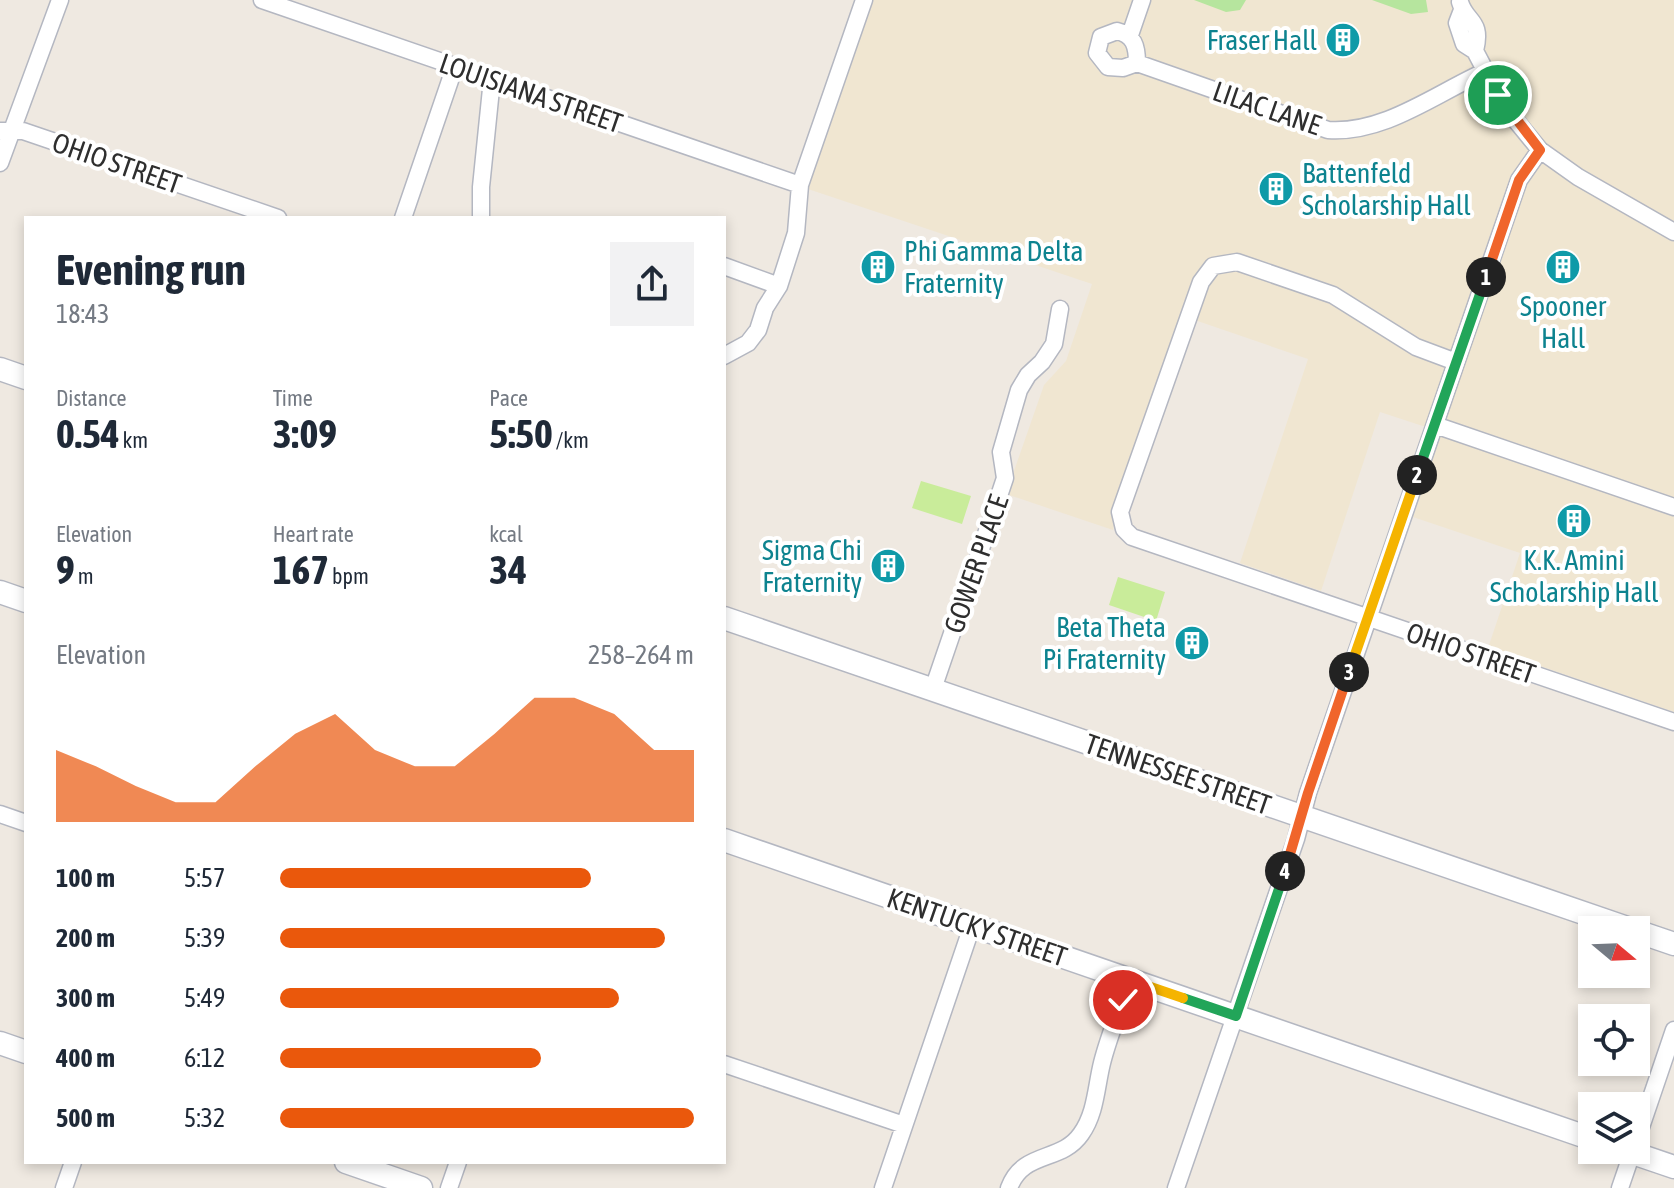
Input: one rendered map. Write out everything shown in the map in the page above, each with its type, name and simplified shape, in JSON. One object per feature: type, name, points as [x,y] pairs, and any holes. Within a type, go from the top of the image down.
[{"type":"main road","points":[[0,369],[24,377]]},
{"type":"main road","points":[[0,592],[24,600]]},
{"type":"main road","name":"TENNESSEE STREET","points":[[726,619],[1590,916]]},
{"type":"main road","name":"KENTUCKY STREET","points":[[726,841],[1578,1134]]},
{"type":"main road","name":"TENNESSEE STREET","points":[[1650,936],[1674,944]]},
{"type":"main road","points":[[0,1043],[24,1051]]},
{"type":"main road","points":[[1650,1157],[1674,1167]]},
{"type":"main road","points":[[352,1164],[421,1188]]},
{"type":"street","points":[[0,163],[6,131],[60,0]]},
{"type":"street","name":"LOUISIANA STREET","points":[[262,0],[308,7],[455,66],[800,185]]},
{"type":"street","points":[[726,355],[748,343],[758,330],[765,308],[779,286],[796,233],[800,185],[864,0]]},
{"type":"street","points":[[1137,63],[1130,35],[1142,0]]},
{"type":"street","points":[[1461,5],[1472,18],[1478,38],[1475,51],[1484,72],[1504,106],[1540,150],[1578,177],[1674,232]]},
{"type":"street","name":"LILAC LANE","points":[[1130,35],[1117,31],[1106,33],[1098,42],[1097,53],[1108,67],[1123,68],[1137,63],[1328,130],[1346,131],[1369,126],[1401,114],[1484,72]]},
{"type":"street","points":[[404,216],[455,66]]},
{"type":"street","points":[[481,216],[492,79]]},
{"type":"street","name":"OHIO STREET","points":[[6,131],[23,131],[272,216]]},
{"type":"street","points":[[1176,1188],[1519,180],[1540,150]]},
{"type":"street","name":"OHIO STREET","points":[[1456,362],[1416,347],[1333,295],[1237,262],[1220,263],[1206,273],[1160,399],[1120,512],[1124,529],[1132,537],[1674,722]]},
{"type":"street","points":[[726,267],[779,286]]},
{"type":"street","name":"GOWER PLACE","points":[[933,689],[1005,478],[1001,452],[1019,390],[1028,375],[1050,354],[1058,332],[1060,309]]},
{"type":"street","points":[[1435,425],[1674,507]]},
{"type":"street","points":[[0,814],[24,822]]},
{"type":"street","points":[[883,1188],[972,926]]},
{"type":"street","points":[[1009,1188],[1020,1168],[1070,1146],[1085,1129],[1093,1109],[1102,1063],[1130,980]]},
{"type":"street","points":[[1650,1096],[1674,1030]]},
{"type":"street","points":[[726,1065],[904,1125]]},
{"type":"street","points":[[64,1188],[72,1164]]},
{"type":"street","points":[[449,1188],[457,1164]]},
{"type":"street","points":[[1620,1188],[1627,1164]]},
{"type":"shaded area","points":[[869,0],[1674,0],[1674,712],[1488,648],[1520,553],[1413,517],[1441,432],[1380,412],[1321,591],[1240,563],[1308,359],[1183,316],[1119,500],[1113,530],[1006,494],[1044,385],[1066,361],[1092,284],[805,188]]},
{"type":"green space","points":[[1194,0],[1246,0],[1240,10],[1226,12]]},
{"type":"green space","points":[[1372,0],[1426,0],[1428,12],[1411,14]]},
{"type":"green space","points":[[921,481],[971,496],[962,524],[912,508]]},
{"type":"green space","points":[[1118,577],[1165,592],[1156,621],[1109,605]]},
{"type":"place","name":"Fraser Hall","points":[[1343,40]]},
{"type":"place","name":"Battenfeld Scholarship Hall","points":[[1276,189]]},
{"type":"place","name":"Phi Gamma Delta Fraternity","points":[[878,267]]},
{"type":"place","name":"Spooner Hall","points":[[1563,267]]},
{"type":"place","name":"K.K. Amini Scholarship Hall","points":[[1574,521]]},
{"type":"place","name":"Sigma Chi Fraternity","points":[[888,566]]},
{"type":"place","name":"Beta Theta Pi Fraternity","points":[[1192,643]]},
{"type":"route","points":[[1123,1000],[1130,980],[1236,1016],[1296,839],[1308,793],[1519,180],[1540,150],[1498,95]]}]
